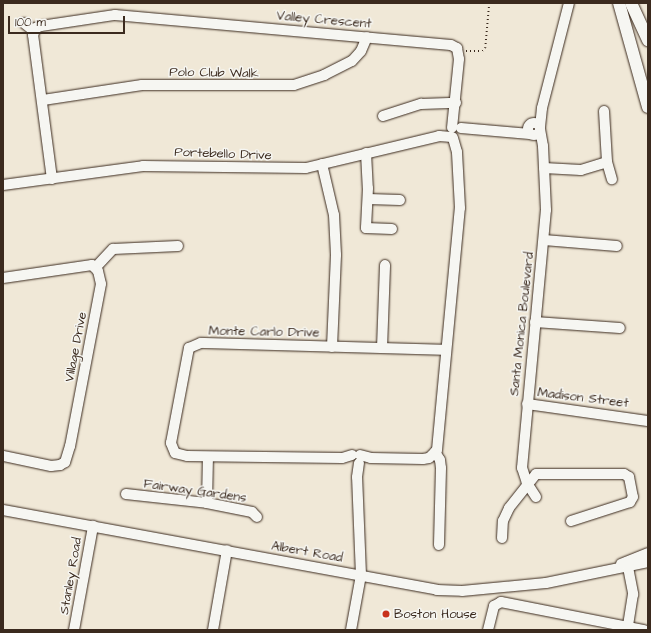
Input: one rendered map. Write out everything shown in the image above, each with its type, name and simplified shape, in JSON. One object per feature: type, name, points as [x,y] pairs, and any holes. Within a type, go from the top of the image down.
[{"type":"main road","points":[[619,3],[648,107]]},
{"type":"main road","points":[[631,3],[648,40]]},
{"type":"street","points":[[534,129],[542,108],[569,3]]},
{"type":"street","name":"Valley Crescent","points":[[34,31],[42,26],[126,15],[451,46],[458,51]]},
{"type":"street","points":[[24,23],[34,31],[33,43],[43,100],[52,179]]},
{"type":"street","name":"Polo Club Walk","points":[[43,100],[142,85],[294,85],[344,66],[361,51],[367,37]]},
{"type":"street","points":[[439,545],[441,468],[440,460],[435,452],[460,208],[455,114],[458,51]]},
{"type":"street","points":[[383,116],[421,104],[456,103]]},
{"type":"street","points":[[604,111],[607,162],[612,179]]},
{"type":"street","name":"Portebello Drive","points":[[3,185],[143,166],[278,169],[322,164],[456,133],[478,130],[518,132],[534,129]]},
{"type":"street","name":"Santa Monica Boulevard","points":[[534,129],[543,151],[546,197],[544,240],[522,468],[527,483],[536,497]]},
{"type":"street","points":[[366,154],[368,199],[366,228],[392,229]]},
{"type":"street","points":[[544,168],[581,170],[607,162]]},
{"type":"street","points":[[322,164],[334,215],[336,255],[332,347]]},
{"type":"street","points":[[368,199],[400,200]]},
{"type":"street","points":[[544,240],[617,246]]},
{"type":"street","points":[[3,278],[84,265],[96,267],[113,249],[178,246]]},
{"type":"street","points":[[382,348],[385,265]]},
{"type":"street","name":"Village Drive","points":[[3,456],[56,466],[62,464],[67,457],[101,284],[96,267]]},
{"type":"street","points":[[535,322],[620,328]]},
{"type":"street","name":"Monte Carlo Drive","points":[[435,452],[423,459],[371,458],[354,460],[208,457],[183,456],[175,452],[172,446],[186,356],[191,345],[201,343],[446,350]]},
{"type":"street","name":"Madison Street","points":[[527,404],[636,418],[648,421]]},
{"type":"street","points":[[207,503],[208,457]]},
{"type":"street","points":[[351,630],[362,575],[357,477],[354,460]]},
{"type":"street","points":[[502,538],[503,521],[509,508],[527,483],[539,473],[624,474],[629,477],[633,497],[630,502],[571,521]]},
{"type":"street","name":"Fairway Gardens","points":[[126,494],[207,503],[252,512],[257,517]]},
{"type":"street","name":"Albert Road","points":[[3,510],[227,550],[437,590],[462,591],[546,583],[648,562]]},
{"type":"street","name":"Stanley Road","points":[[74,630],[93,526]]},
{"type":"street","points":[[213,630],[227,550]]},
{"type":"street","name":"Albert Road","points":[[628,565],[648,553]]},
{"type":"street","points":[[628,565],[633,594],[628,628]]},
{"type":"street","points":[[488,630],[494,606],[501,602],[644,630]]},
{"type":"path","points":[[458,51],[482,51],[485,48],[489,3]]},
{"type":"place","name":"Boston House","points":[[386,614]]}]
